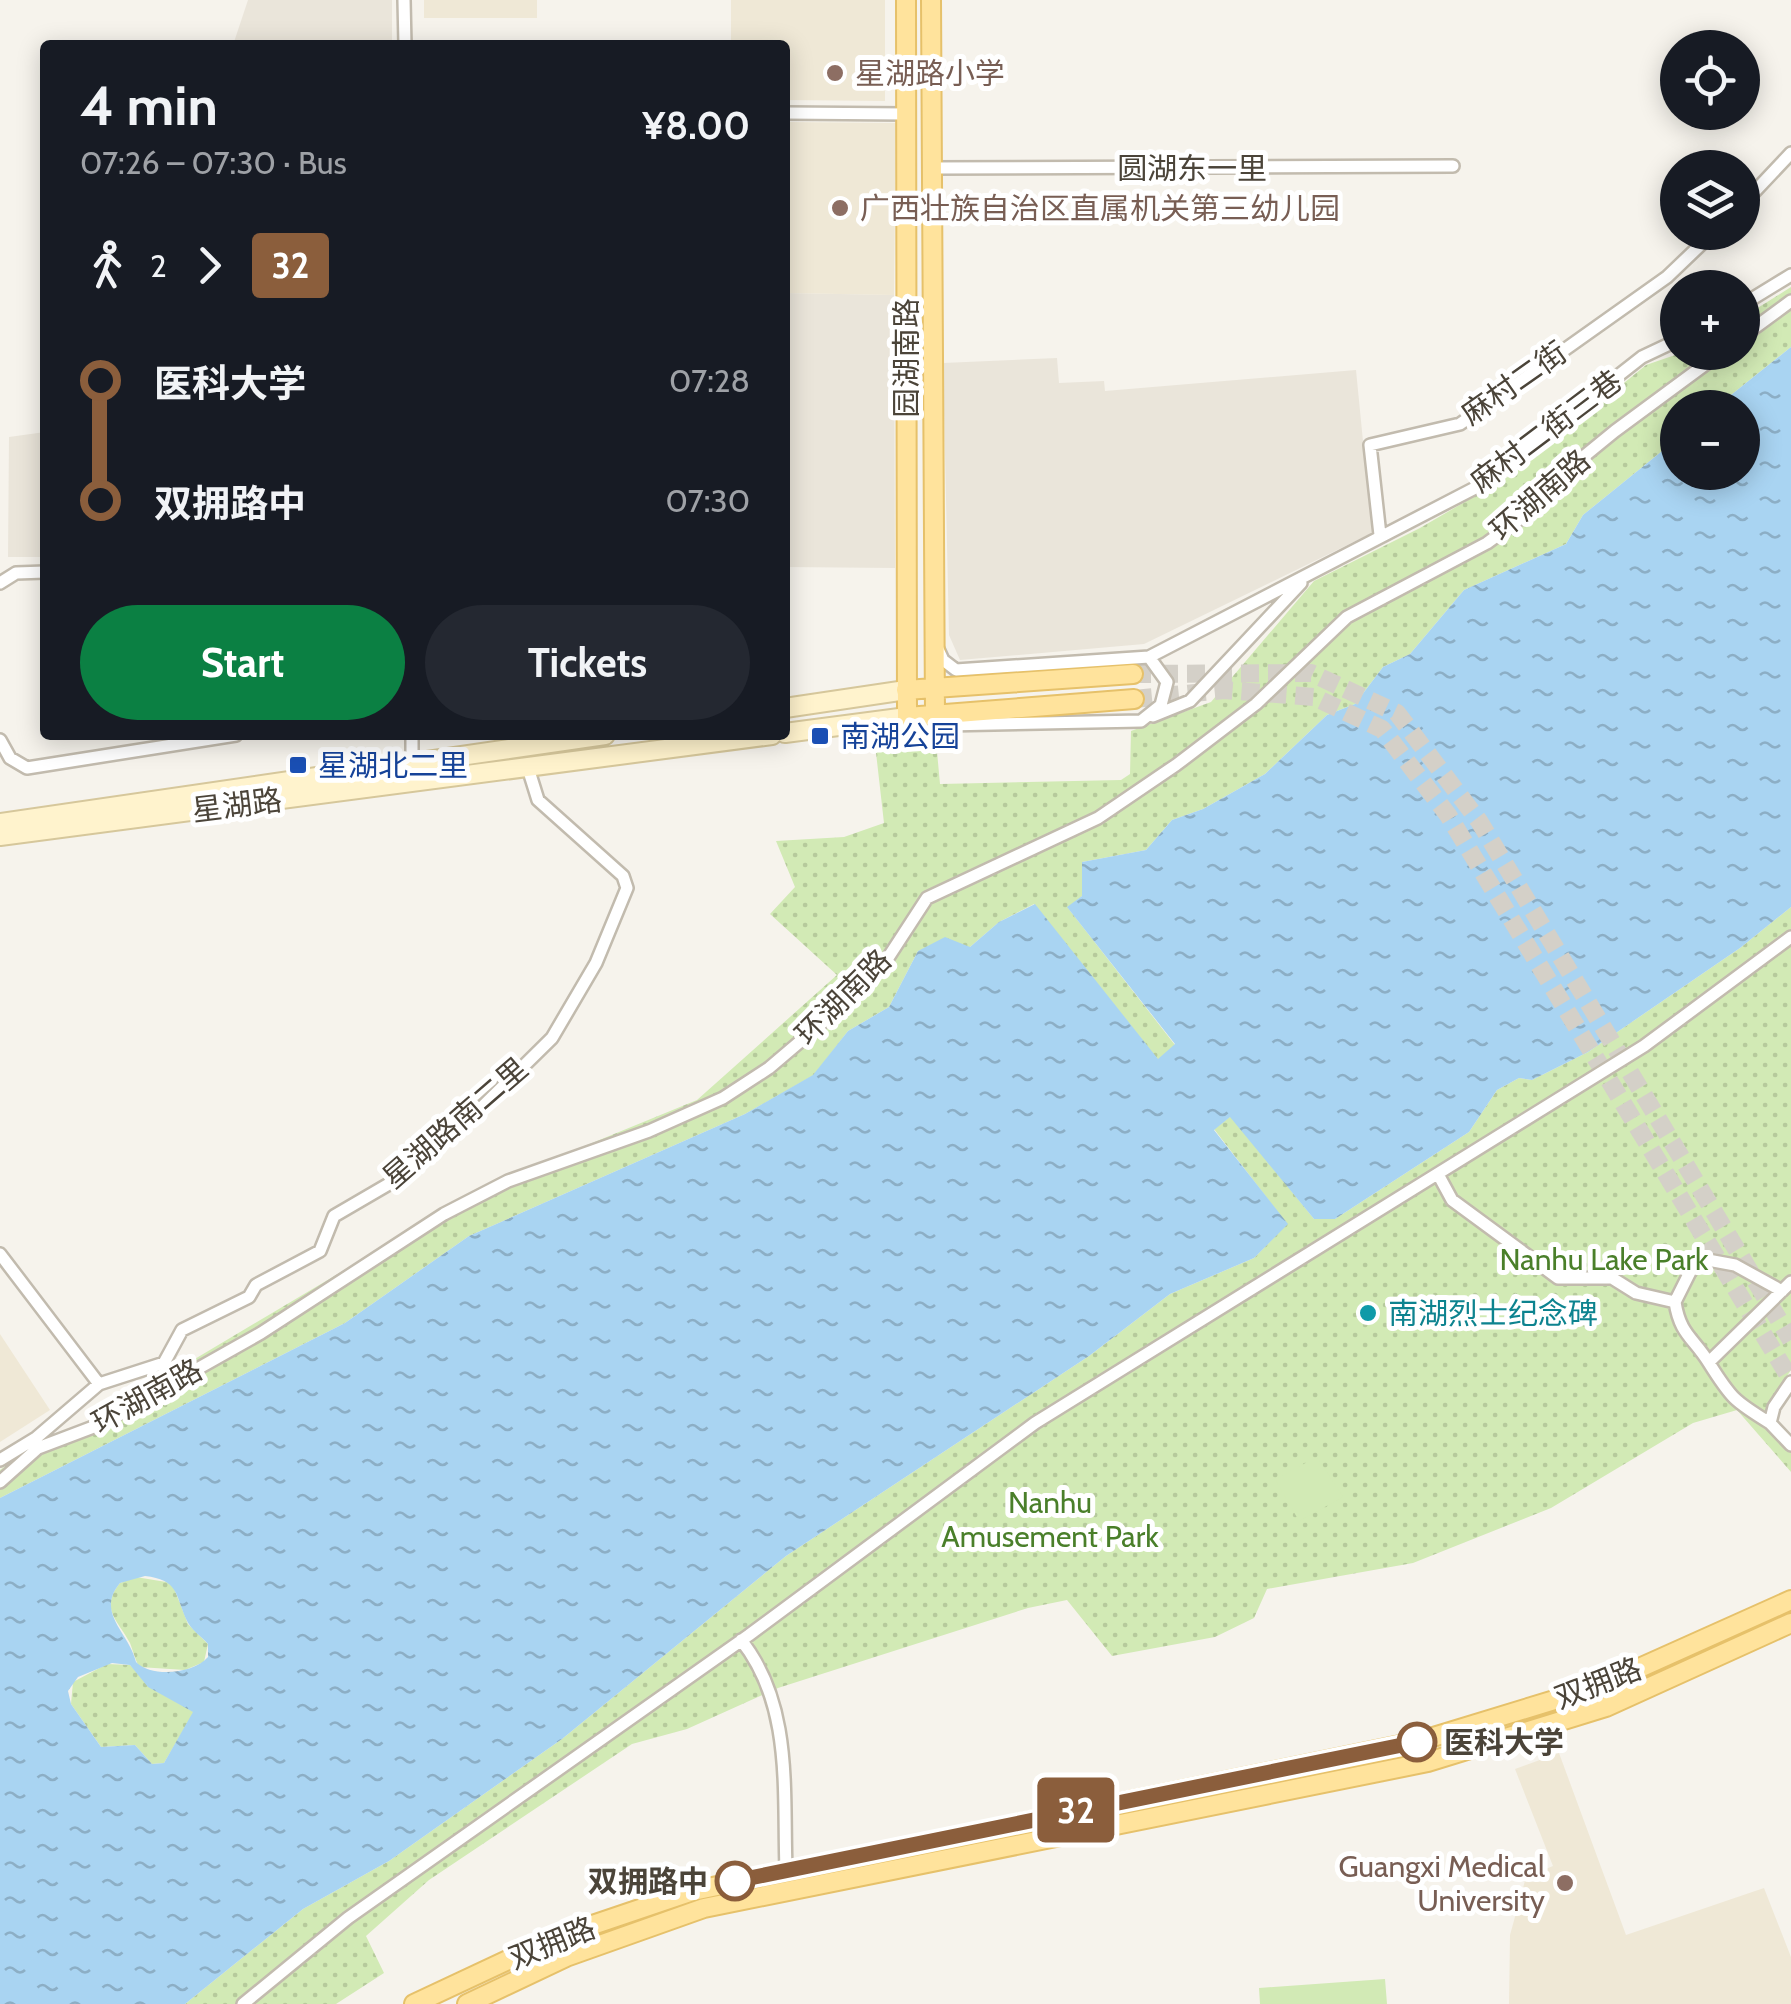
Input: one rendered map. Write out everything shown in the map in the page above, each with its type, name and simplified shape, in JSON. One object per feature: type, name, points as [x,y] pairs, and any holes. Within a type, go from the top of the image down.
[{"type":"main road","name":"园湖南路","points":[[906,0],[907,717]]},
{"type":"main road","name":"园湖南路","points":[[931,0],[934,714]]},
{"type":"main road","points":[[790,707],[906,690],[1133,674]]},
{"type":"main road","points":[[790,732],[934,714],[1134,699]]},
{"type":"main road","name":"星湖路","points":[[0,823],[569,740]]},
{"type":"main road","name":"星湖路","points":[[0,836],[735,740]]},
{"type":"main road","name":"双拥路","points":[[414,2004],[557,1937],[692,1891],[1420,1741],[1597,1687],[1791,1600]]},
{"type":"main road","name":"双拥路","points":[[466,2004],[566,1958],[704,1908],[1428,1762],[1606,1708],[1791,1623]]},
{"type":"street","points":[[404,0],[405,40]]},
{"type":"street","points":[[790,114],[906,114]]},
{"type":"street","points":[[1760,187],[1791,153]]},
{"type":"street","name":"圆湖东一里","points":[[932,168],[1453,166]]},
{"type":"street","name":"麻村二街","points":[[1380,535],[1370,445],[1460,424],[1667,276],[1695,250]]},
{"type":"street","points":[[1760,294],[1791,275]]},
{"type":"street","points":[[1760,324],[1791,301]]},
{"type":"street","name":"麻村二街三巷","points":[[1308,577],[1380,535],[1475,488],[1642,357],[1660,348]]},
{"type":"street","name":"环湖南路","points":[[0,1482],[38,1448],[96,1426],[261,1333],[444,1214],[508,1181],[649,1132],[738,1088],[836,1011],[884,964],[927,898],[1098,818],[1176,765],[1256,704],[1346,617],[1487,543],[1536,507],[1566,472],[1698,370]]},
{"type":"street","points":[[0,583],[16,572],[40,572]]},
{"type":"street","points":[[934,638],[943,660],[956,670],[1149,657],[1308,577]]},
{"type":"street","points":[[934,714],[946,725],[1141,721],[1190,701],[1308,577]]},
{"type":"street","points":[[1141,721],[1161,705],[1167,682],[1149,657]]},
{"type":"street","points":[[0,740],[10,758],[26,768],[204,740]]},
{"type":"street","points":[[412,740],[412,762]]},
{"type":"street","name":"星湖路南二里","points":[[99,1384],[164,1363],[182,1330],[249,1297],[256,1285],[320,1251],[334,1216],[394,1181],[480,1110],[552,1038],[596,963],[627,888],[622,876],[538,800],[528,768]]},
{"type":"street","points":[[243,2004],[348,1918],[741,1640],[1035,1424],[1644,1046],[1791,937]]},
{"type":"street","points":[[1440,1176],[1452,1200],[1558,1278],[1612,1278],[1636,1293],[1675,1302]]},
{"type":"street","points":[[0,1254],[99,1384],[36,1438],[0,1460]]},
{"type":"street","points":[[1709,1362],[1787,1286],[1735,1265],[1696,1258],[1675,1302],[1688,1341],[1709,1362],[1715,1379],[1733,1400],[1770,1423],[1791,1445]]},
{"type":"street","points":[[1770,1423],[1774,1406],[1791,1382]]},
{"type":"street","points":[[741,1640],[766,1684],[782,1737],[786,1869]]},
{"type":"shaded area","points":[[248,0],[392,0],[392,40],[235,40]]},
{"type":"shaded area","points":[[424,0],[537,0],[537,18],[424,18]]},
{"type":"shaded area","name":"星湖路小学","points":[[731,0],[885,0],[885,101],[790,100],[790,40],[731,40]]},
{"type":"shaded area","name":"广西壮族自治区直属机关第三幼儿园","points":[[790,122],[896,123],[894,295],[790,293]]},
{"type":"shaded area","points":[[790,293],[894,295],[895,568],[790,567]]},
{"type":"shaded area","points":[[1057,358],[1059,383],[1104,381],[1105,391],[1356,370],[1372,533],[1144,644],[960,660],[949,635],[943,363]]},
{"type":"shaded area","points":[[40,433],[40,557],[8,557],[9,437]]},
{"type":"shaded area","points":[[0,1334],[50,1410],[0,1442]]},
{"type":"shaded area","name":"Guangxi Medical University","points":[[1559,1753],[1626,1935],[1764,1888],[1791,1957],[1791,2004],[1509,2004],[1510,1935],[1526,1877],[1553,1866],[1515,1769]]},
{"type":"green space","points":[[1791,287],[1791,347],[1737,390],[1660,390],[1660,453],[1583,515],[1566,544],[1464,590],[1410,654],[1383,667],[1355,704],[1327,715],[1265,774],[1203,809],[1172,820],[1146,850],[1082,862],[1082,896],[1068,908],[1175,1045],[1158,1060],[1034,904],[999,922],[970,947],[918,951],[889,1007],[848,1031],[814,1075],[745,1114],[469,1236],[345,1323],[0,1498],[0,1470],[38,1441],[95,1423],[161,1387],[178,1369],[442,1212],[514,1175],[697,1100],[837,975],[770,914],[795,887],[776,841],[844,837],[884,823],[874,735],[935,730],[940,784],[1121,780],[1130,774],[1131,731],[1211,702],[1314,581],[1420,528],[1511,475],[1646,365],[1660,360],[1660,370],[1760,370],[1760,306]]},
{"type":"green space","name":"Nanhu Lake Park","points":[[1791,907],[1791,1370],[1767,1405],[1791,1448],[1791,1472],[1737,1410],[1693,1423],[1551,1508],[1413,1563],[1267,1589],[1254,1618],[1215,1637],[1112,1656],[1067,1600],[1028,1608],[778,1688],[687,1729],[632,1744],[429,1880],[366,1936],[384,1973],[336,2004],[185,2004],[303,1909],[389,1861],[562,1739],[786,1556],[1089,1356],[1170,1294],[1254,1258],[1287,1224],[1214,1129],[1231,1116],[1314,1219],[1335,1219],[1469,1132],[1497,1090],[1519,1078],[1532,1080],[1588,1052],[1740,948]]},
{"type":"green space","points":[[1317,1457],[1343,1497],[1299,1521],[1275,1479]]},
{"type":"green space","points":[[136,1577],[172,1583],[188,1624],[208,1644],[204,1662],[185,1670],[139,1667],[111,1607],[120,1583]]},
{"type":"green space","points":[[107,1664],[130,1665],[160,1692],[194,1712],[164,1763],[152,1764],[135,1745],[101,1747],[71,1704],[73,1682]]},
{"type":"green space","points":[[1385,1979],[1387,2004],[1260,2004],[1259,1988]]},
{"type":"water","points":[[1791,347],[1791,907],[1740,948],[1588,1052],[1532,1080],[1519,1078],[1497,1090],[1469,1132],[1335,1219],[1314,1219],[1230,1117],[1214,1130],[1288,1224],[1254,1258],[1170,1294],[1089,1356],[786,1556],[562,1739],[389,1861],[303,1909],[185,2004],[0,2004],[0,1498],[345,1323],[469,1236],[745,1114],[813,1075],[848,1031],[889,1007],[918,951],[945,937],[970,947],[999,922],[1035,904],[1158,1059],[1175,1044],[1067,907],[1082,896],[1082,862],[1146,850],[1172,820],[1203,809],[1265,774],[1327,715],[1355,704],[1383,667],[1410,654],[1464,590],[1566,544],[1583,515],[1660,453],[1660,490],[1760,490],[1760,390],[1737,390]],"holes":[[[145,1576],[174,1589],[188,1623],[208,1644],[208,1657],[193,1667],[172,1672],[143,1667],[136,1662],[112,1613],[113,1594],[120,1583]],[[112,1663],[130,1665],[148,1687],[193,1712],[164,1763],[152,1764],[135,1745],[101,1747],[71,1704],[68,1691],[78,1677]]]},
{"type":"tunnel","points":[[1133,674],[1311,673],[1397,713],[1479,821],[1791,1340]]},
{"type":"tunnel","points":[[1134,699],[1224,690],[1314,697],[1382,729],[1448,815],[1791,1380]]},
{"type":"bus line","name":"32","points":[[735,1881],[1417,1742]]},
{"type":"place","name":"星湖路小学","points":[[835,73]]},
{"type":"place","name":"广西壮族自治区直属机关第三幼儿园","points":[[840,208]]},
{"type":"place","name":"南湖公园","points":[[820,736]]},
{"type":"place","name":"星湖北二里","points":[[298,765]]},
{"type":"place","name":"南湖烈士纪念碑","points":[[1368,1313]]},
{"type":"place","name":"医科大学","points":[[1417,1742]]},
{"type":"place","name":"双拥路中","points":[[735,1881]]},
{"type":"place","name":"Guangxi Medical University","points":[[1565,1883]]},
{"type":"park label","name":"Nanhu Amusement Park","points":[[1050,1519]]}]
